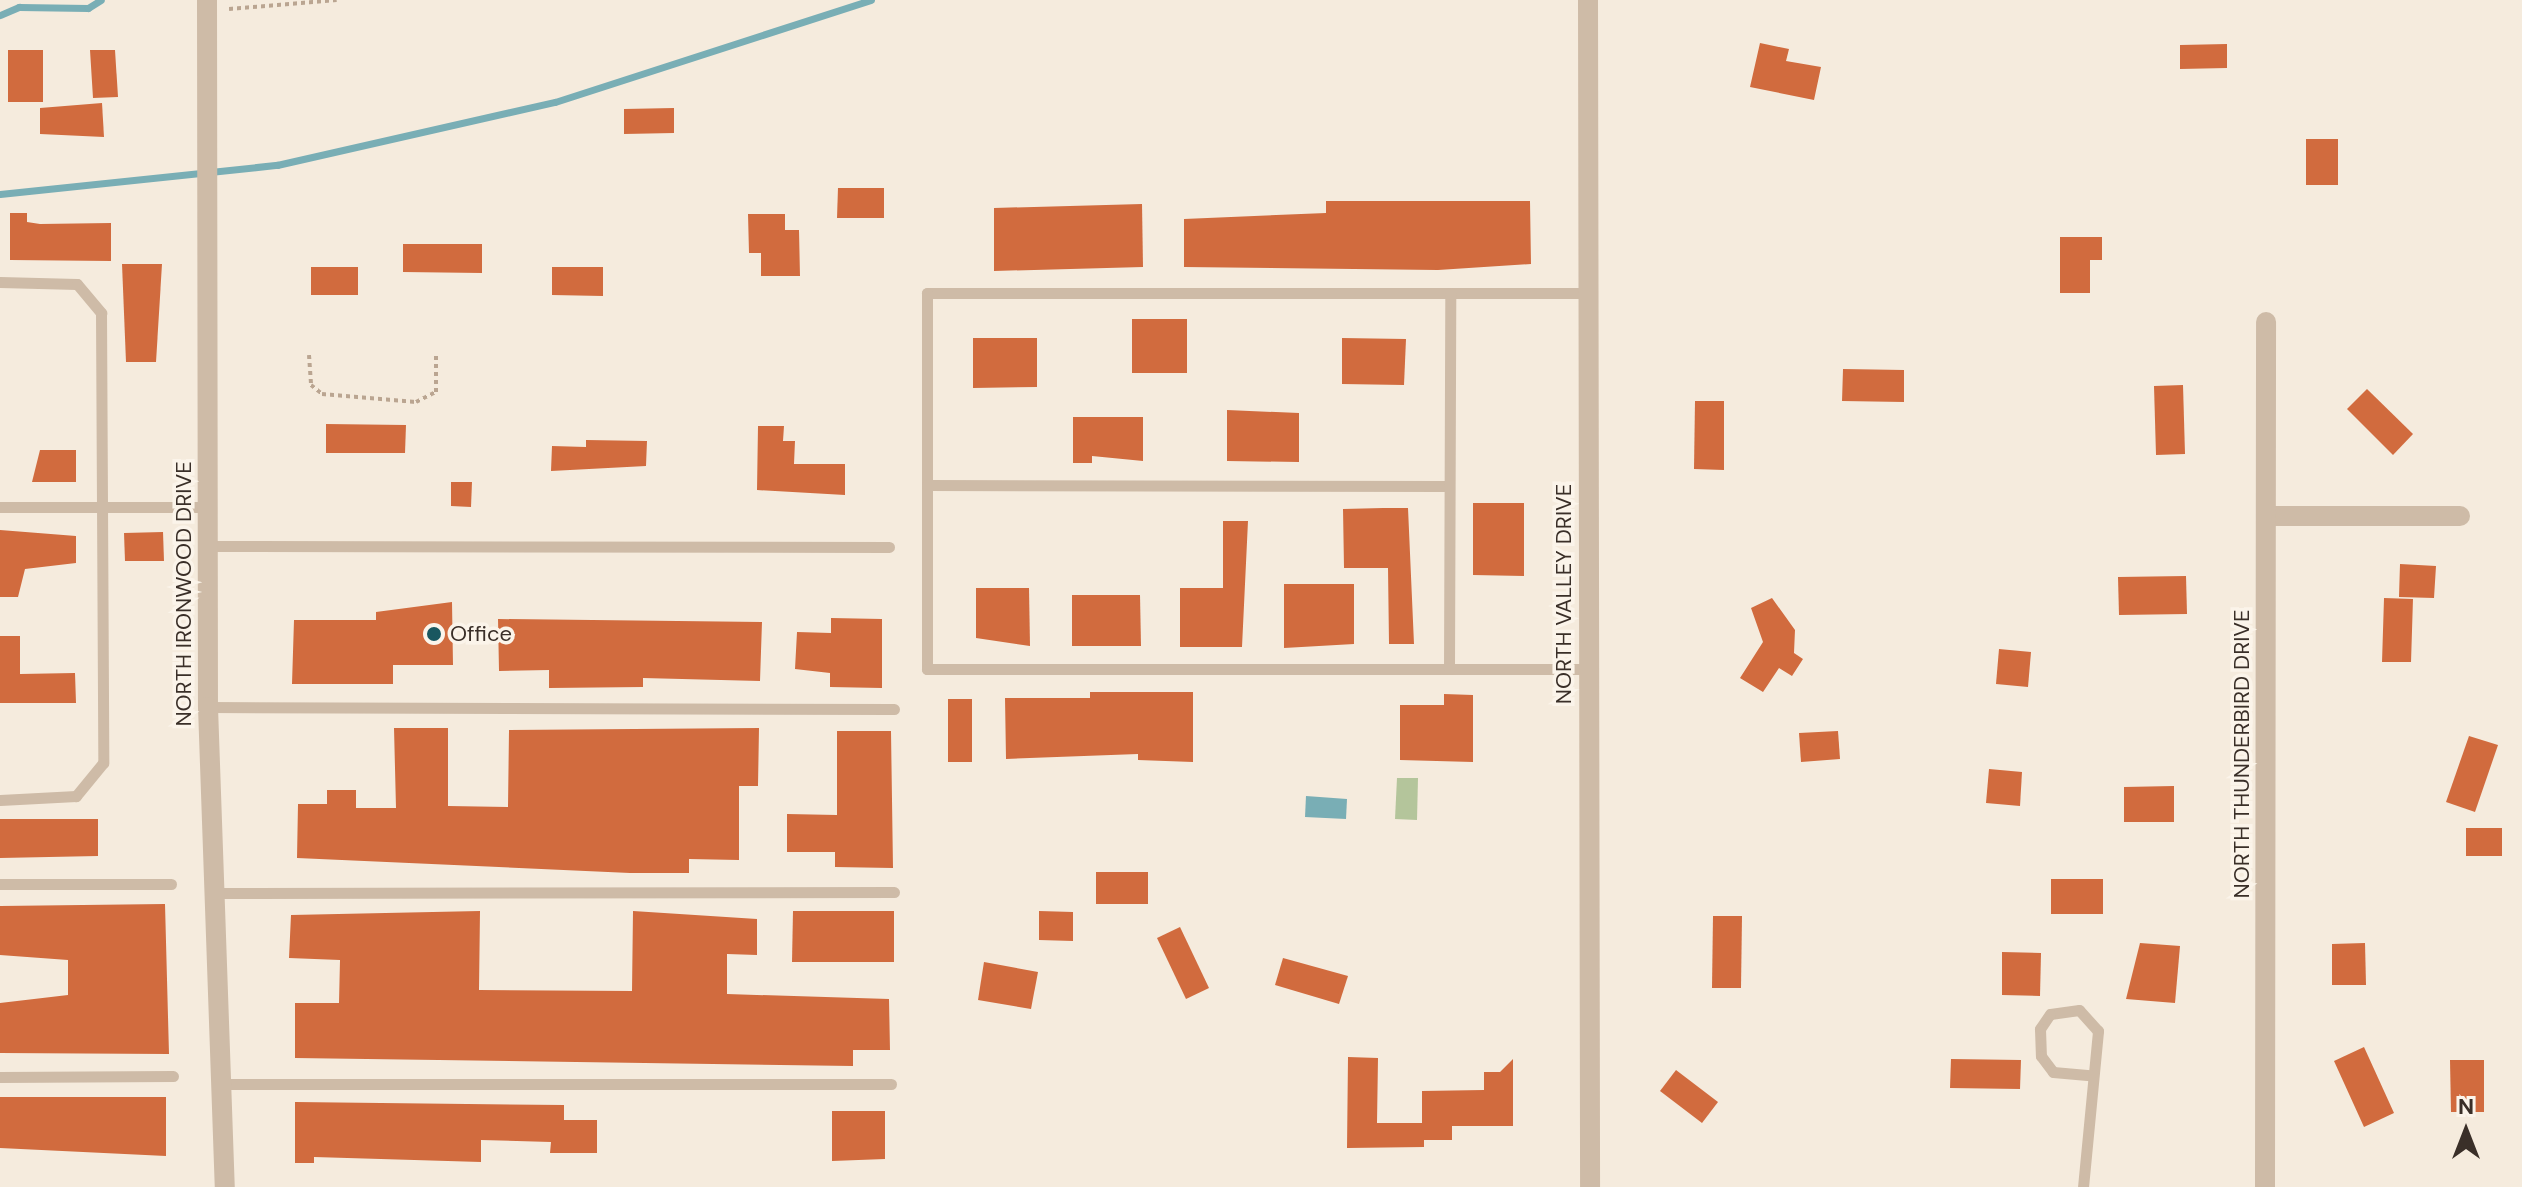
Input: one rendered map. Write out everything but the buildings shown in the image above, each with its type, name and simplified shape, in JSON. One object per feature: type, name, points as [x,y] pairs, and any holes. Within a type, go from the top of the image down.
[{"type":"street","name":"NORTH VALLEY DRIVE","points":[[1588,0],[1590,1187]]},
{"type":"street","name":"NORTH IRONWOOD DRIVE","points":[[206,6],[208,707],[225,1187]]},
{"type":"street","name":"NORTH THUNDERBIRD DRIVE","points":[[2265,1187],[2266,322]]},
{"type":"street","points":[[2266,516],[2460,516]]},
{"type":"lane","points":[[0,282],[77,284],[96,301],[102,507],[99,775],[63,800],[0,800]]},
{"type":"lane","points":[[1587,293],[927,293],[927,669],[1589,669]]},
{"type":"lane","points":[[1449,669],[1450,293]]},
{"type":"lane","points":[[927,485],[1449,486]]},
{"type":"lane","points":[[0,507],[207,507]]},
{"type":"lane","points":[[207,546],[889,547]]},
{"type":"lane","points":[[208,707],[894,709]]},
{"type":"lane","points":[[0,884],[171,884]]},
{"type":"lane","points":[[215,893],[894,892]]},
{"type":"lane","points":[[2083,1187],[2090,1075],[2098,1048],[2093,1020],[2079,1010],[2050,1014],[2040,1029],[2041,1056],[2053,1072],[2090,1075]]},
{"type":"lane","points":[[0,1077],[173,1076]]},
{"type":"lane","points":[[222,1084],[891,1084]]},
{"type":"path","points":[[206,6],[337,0]]},
{"type":"path","points":[[309,355],[311,385],[322,394],[416,402],[436,392],[436,355]]},
{"type":"green space","points":[[1397,778],[1418,778],[1417,820],[1395,819]]},
{"type":"water","points":[[1306,796],[1347,799],[1346,819],[1305,817]]},
{"type":"waterway","points":[[0,15],[19,7],[88,8],[101,0]]},
{"type":"waterway","points":[[0,194],[277,165],[555,102],[871,0]]},
{"type":"place","name":"Office","points":[[434,634]]}]
